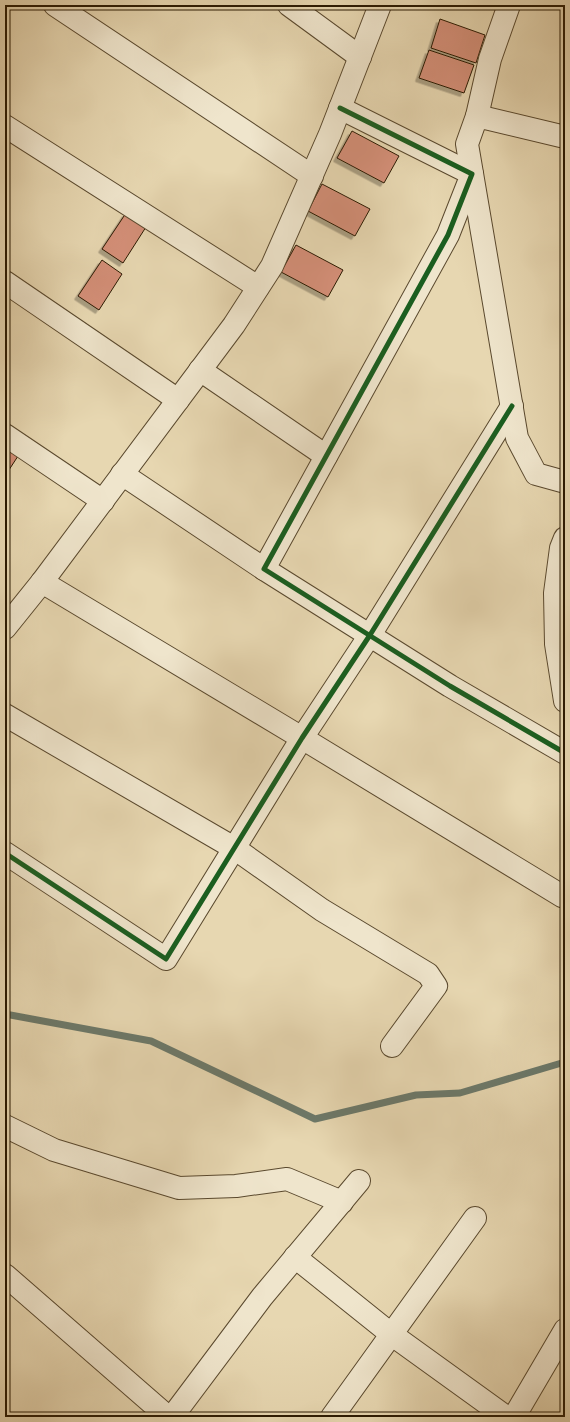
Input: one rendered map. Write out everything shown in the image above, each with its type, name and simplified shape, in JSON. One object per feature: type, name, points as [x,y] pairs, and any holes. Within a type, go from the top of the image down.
[{"type":"street","points":[[56,5],[312,176]]},
{"type":"street","points":[[289,5],[360,57]]},
{"type":"street","points":[[8,617],[42,582],[234,325],[272,266],[312,176],[380,5]]},
{"type":"street","points":[[510,5],[490,59],[477,116],[467,144],[517,438],[536,474],[565,482]]},
{"type":"street","points":[[340,108],[472,174]]},
{"type":"street","points":[[477,116],[565,137]]},
{"type":"street","points":[[5,126],[258,287]]},
{"type":"street","points":[[264,569],[448,235],[472,174]]},
{"type":"street","points":[[5,282],[178,400]]},
{"type":"street","points":[[200,370],[326,456]]},
{"type":"street","points":[[5,852],[166,959],[302,738],[370,635],[512,406]]},
{"type":"street","points":[[5,435],[103,500]]},
{"type":"street","points":[[122,474],[264,569],[450,686],[565,753]]},
{"type":"street","points":[[565,538],[561,548],[555,593],[556,644],[565,701]]},
{"type":"street","points":[[42,582],[565,897]]},
{"type":"street","points":[[5,715],[234,848],[322,910],[428,974],[436,986],[392,1046]]},
{"type":"street","points":[[5,1126],[54,1150],[179,1188],[236,1186],[287,1179],[342,1202]]},
{"type":"street","points":[[172,1417],[262,1297],[359,1181]]},
{"type":"street","points":[[332,1417],[475,1218]]},
{"type":"street","points":[[295,1257],[391,1334],[506,1417]]},
{"type":"street","points":[[5,1275],[168,1417]]},
{"type":"street","points":[[514,1417],[565,1330]]},
{"type":"building","points":[[440,19],[485,35],[476,63],[431,48]]},
{"type":"building","points":[[429,50],[474,65],[464,93],[419,78]]},
{"type":"building","points":[[352,131],[399,156],[384,183],[337,158]]},
{"type":"building","points":[[322,184],[370,209],[355,236],[308,211]]},
{"type":"building","points":[[126,213],[146,227],[123,263],[102,249]]},
{"type":"building","points":[[296,245],[343,270],[328,297],[281,272]]},
{"type":"building","points":[[102,260],[122,274],[99,310],[78,296]]},
{"type":"building","points":[[5,443],[20,453],[5,476]]},
{"type":"waterway","points":[[5,1014],[151,1041],[315,1119],[416,1095],[460,1093],[565,1062]]},
{"type":"cycle path","points":[[340,108],[472,174],[448,235],[264,569],[450,686],[565,753]]},
{"type":"cycle path","points":[[5,853],[166,959],[302,738],[370,635],[512,406]]}]
